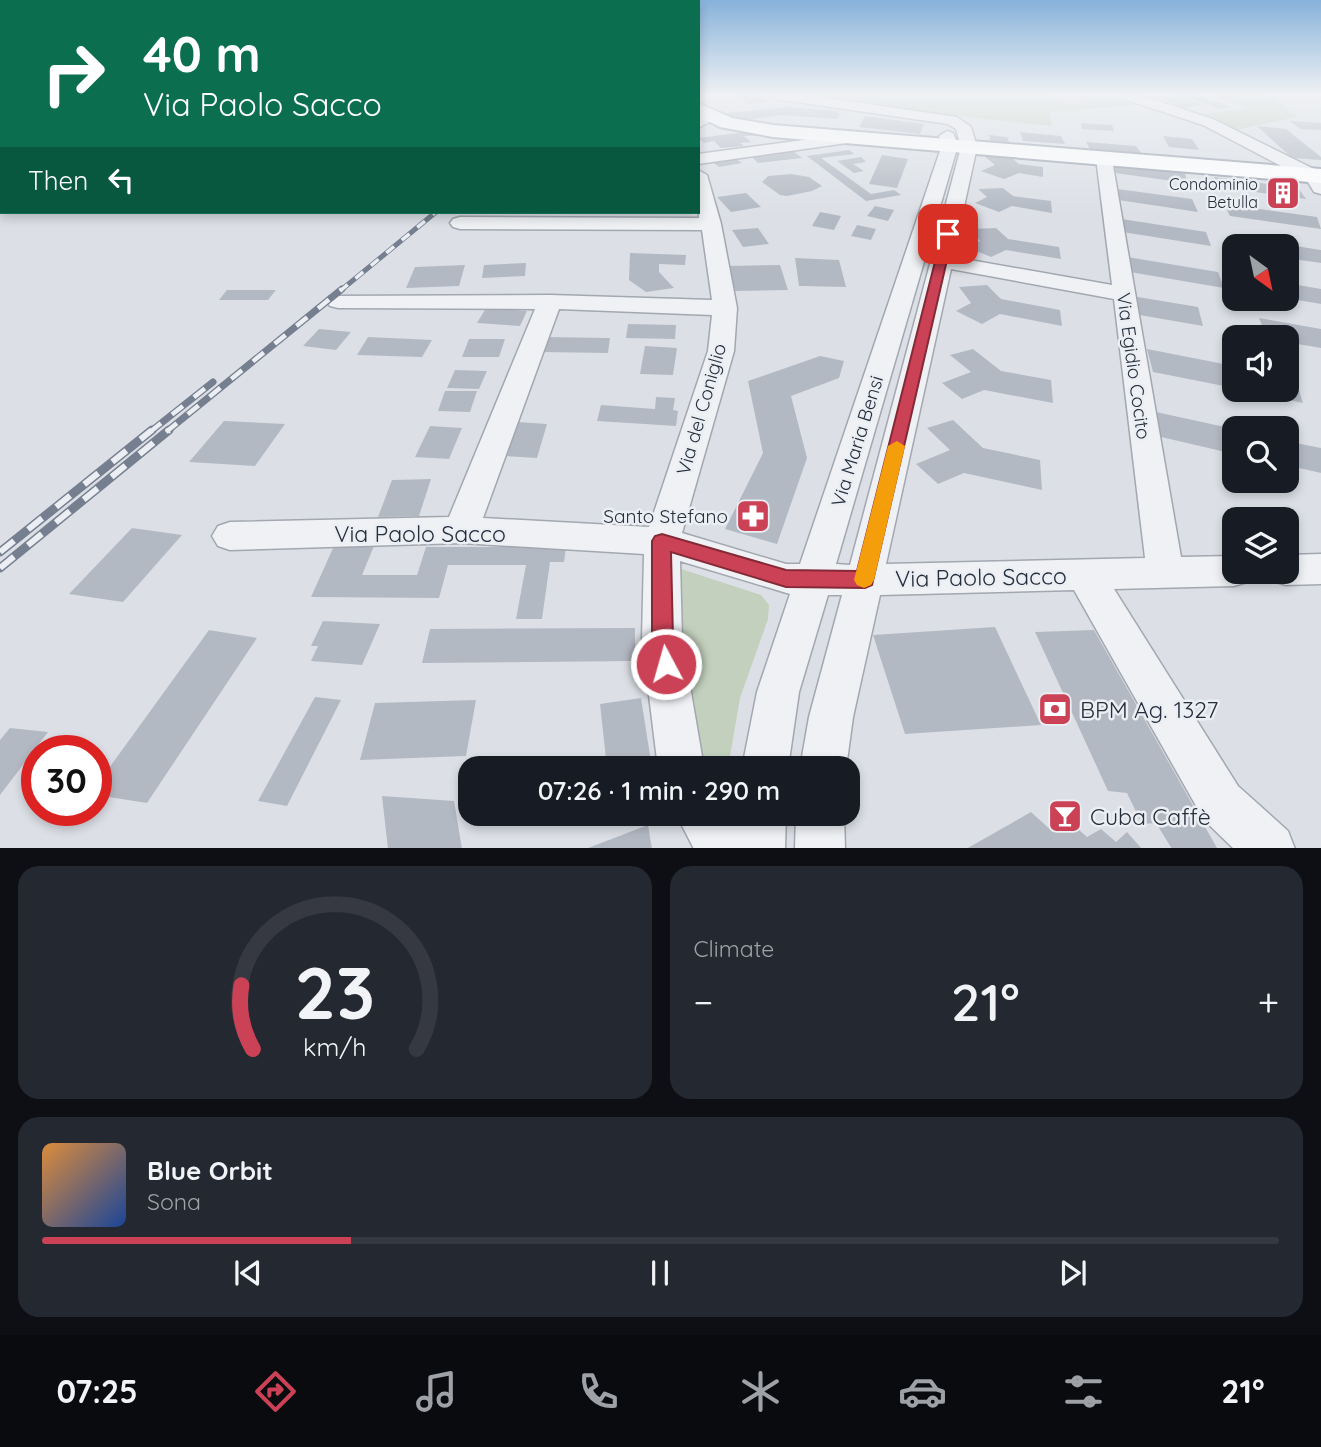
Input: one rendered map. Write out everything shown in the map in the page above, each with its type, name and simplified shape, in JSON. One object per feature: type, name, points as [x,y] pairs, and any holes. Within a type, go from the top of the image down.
[{"type":"main road","points":[[817,135],[855,138],[952,137],[1105,158],[1318,180]]},
{"type":"street","points":[[942,135],[952,137]]},
{"type":"street","points":[[1232,135],[1318,180]]},
{"type":"street","name":"Via Maria Bensi","points":[[825,756],[831,717],[941,261],[952,137]]},
{"type":"street","name":"Via Maria Bensi","points":[[767,756],[778,692],[952,137]]},
{"type":"street","points":[[700,159],[855,138]]},
{"type":"street","name":"Via Egidio Cocito","points":[[1105,158],[1164,573]]},
{"type":"street","name":"Via del Coniglio","points":[[679,756],[662,639],[662,541],[721,351],[725,308],[711,224],[700,183]]},
{"type":"street","points":[[460,223],[711,224]]},
{"type":"street","points":[[941,261],[1124,294]]},
{"type":"street","points":[[338,301],[550,302],[725,308]]},
{"type":"street","points":[[461,530],[550,302]]},
{"type":"street","name":"Via Paolo Sacco","points":[[230,536],[461,530],[662,541],[786,579],[865,580],[1222,571]]},
{"type":"street","points":[[1299,570],[1321,569]]},
{"type":"street","points":[[1085,575],[1221,803],[1269,848]]},
{"type":"street","points":[[708,826],[722,848]]},
{"type":"street","points":[[760,848],[761,826]]},
{"type":"street","points":[[820,826],[820,848]]},
{"type":"green space","points":[[675,567],[761,595],[769,605],[768,619],[740,698],[730,756],[690,755]]},
{"type":"building","points":[[765,135],[744,136],[751,142],[740,143],[744,146],[721,148],[714,141],[704,143],[700,138]]},
{"type":"building","points":[[989,135],[1007,137],[1010,144],[991,142]]},
{"type":"building","points":[[1021,135],[1046,135],[1061,136],[1065,144],[1023,141]]},
{"type":"building","points":[[1266,135],[1293,135],[1321,157],[1321,160],[1292,158]]},
{"type":"building","points":[[1163,136],[1192,139],[1199,150],[1169,147]]},
{"type":"building","points":[[1086,142],[1136,146],[1142,154],[1091,151]]},
{"type":"building","points":[[792,150],[802,158],[758,163],[749,154]]},
{"type":"building","points":[[849,150],[854,154],[821,158],[871,194],[894,190],[901,195],[866,201],[807,156]]},
{"type":"building","points":[[882,155],[908,159],[897,188],[869,184]]},
{"type":"building","points":[[1008,155],[1019,164],[1043,167],[1043,177],[1019,173],[1004,179],[981,171],[995,165],[984,156]]},
{"type":"building","points":[[732,156],[742,163],[719,167],[710,160]]},
{"type":"building","points":[[861,157],[866,162],[853,164],[864,171],[854,173],[837,161]]},
{"type":"building","points":[[1106,162],[1185,173],[1187,183],[1108,172]]},
{"type":"building","points":[[791,174],[809,177],[822,186],[787,196],[780,195],[762,182],[768,176]]},
{"type":"building","name":"Condominio Betulla","points":[[1214,177],[1298,188],[1306,199],[1218,187]]},
{"type":"building","points":[[1003,188],[1013,196],[1051,201],[1052,213],[1012,206],[999,212],[975,203],[987,197],[978,189]]},
{"type":"building","points":[[1110,188],[1192,199],[1198,212],[1112,199]]},
{"type":"building","points":[[746,193],[761,207],[731,212],[717,197]]},
{"type":"building","points":[[1224,204],[1317,217],[1321,229],[1230,216]]},
{"type":"building","points":[[875,206],[894,210],[888,221],[867,216]]},
{"type":"building","points":[[820,212],[841,216],[834,230],[812,226]]},
{"type":"building","points":[[1115,218],[1206,232],[1211,246],[1116,231]]},
{"type":"building","points":[[857,225],[876,229],[871,240],[851,236]]},
{"type":"building","points":[[758,228],[769,244],[743,247],[732,230]]},
{"type":"building","points":[[996,228],[1008,239],[1059,247],[1061,259],[1006,250],[991,257],[967,247],[980,241],[970,229]]},
{"type":"building","points":[[1299,247],[1321,250],[1321,263],[1299,260]]},
{"type":"building","points":[[630,253],[686,255],[685,265],[659,264],[659,272],[674,288],[646,292],[629,280]]},
{"type":"building","points":[[1121,256],[1218,272],[1222,288],[1124,271]]},
{"type":"building","points":[[795,258],[839,260],[846,287],[799,286]]},
{"type":"building","points":[[526,263],[525,276],[482,278],[484,265]]},
{"type":"building","points":[[465,265],[459,286],[406,288],[415,267]]},
{"type":"building","points":[[780,265],[788,290],[733,291],[728,266]]},
{"type":"building","points":[[987,285],[1001,299],[1060,310],[1062,326],[1000,314],[982,324],[956,311],[971,303],[959,287]]},
{"type":"building","points":[[1299,285],[1321,289],[1321,304],[1299,300]]},
{"type":"building","points":[[227,290],[276,290],[268,300],[219,300]]},
{"type":"building","points":[[1126,295],[1198,307],[1203,326],[1128,313]]},
{"type":"building","points":[[486,308],[527,311],[520,326],[477,323]]},
{"type":"building","points":[[1259,318],[1298,325],[1262,325]]},
{"type":"building","points":[[628,324],[676,325],[675,339],[626,338]]},
{"type":"building","points":[[1299,325],[1321,329],[1321,348],[1299,344]]},
{"type":"building","points":[[319,329],[351,332],[336,350],[303,346]]},
{"type":"building","points":[[368,337],[432,340],[422,357],[357,355]]},
{"type":"building","points":[[544,337],[610,338],[608,353],[540,352]]},
{"type":"building","points":[[469,339],[505,339],[499,357],[462,357]]},
{"type":"building","points":[[645,346],[677,348],[673,375],[640,374]]},
{"type":"building","points":[[973,349],[1001,371],[1051,380],[1053,403],[984,390],[962,399],[942,383],[971,372],[950,355]]},
{"type":"building","points":[[1147,349],[1222,364],[1222,386],[1153,372]]},
{"type":"building","points":[[820,356],[844,361],[839,378],[791,396],[807,458],[777,544],[725,529],[763,453],[748,381]]},
{"type":"building","points":[[455,370],[487,371],[479,389],[447,388]]},
{"type":"building","points":[[445,391],[477,391],[470,412],[438,411]]},
{"type":"building","points":[[656,397],[675,398],[673,410],[678,411],[676,426],[597,421],[601,405],[655,409]]},
{"type":"building","points":[[1156,412],[1222,426],[1222,451],[1157,436]]},
{"type":"building","points":[[953,420],[983,448],[1040,460],[1042,490],[964,473],[938,484],[916,464],[950,450],[927,428]]},
{"type":"building","points":[[224,421],[285,424],[255,466],[189,462]]},
{"type":"building","points":[[517,422],[547,424],[537,458],[505,456]]},
{"type":"building","points":[[430,426],[462,428],[449,459],[415,457]]},
{"type":"building","points":[[1299,444],[1321,448],[1321,473],[1299,468]]},
{"type":"building","points":[[431,479],[419,516],[378,517],[392,480]]},
{"type":"building","points":[[132,528],[182,535],[123,602],[69,594]]},
{"type":"building","points":[[334,546],[374,546],[362,575],[417,575],[426,547],[566,547],[564,562],[550,562],[542,619],[516,619],[526,565],[448,565],[439,598],[311,597]]},
{"type":"building","points":[[323,621],[380,624],[362,665],[311,661],[318,646],[311,646]]},
{"type":"building","points":[[995,627],[1041,725],[905,734],[873,635]]},
{"type":"building","points":[[635,628],[635,661],[422,663],[430,629]]},
{"type":"building","points":[[209,630],[257,638],[147,803],[112,798],[112,764]]},
{"type":"building","points":[[1094,630],[1217,848],[1171,848],[1156,823],[1142,824],[1127,793],[1108,791],[1035,632]]},
{"type":"building","points":[[315,697],[341,700],[287,806],[258,801]]},
{"type":"building","points":[[641,698],[650,756],[606,756],[600,704]]},
{"type":"building","points":[[476,700],[466,756],[360,760],[375,703]]},
{"type":"building","points":[[10,728],[48,732],[46,735],[21,735],[21,767],[0,795],[0,740]]},
{"type":"building","points":[[382,796],[454,801],[462,848],[388,848]]},
{"type":"building","points":[[1031,812],[1053,832],[1067,819],[1087,837],[1101,829],[1116,842],[1127,832],[1141,848],[968,848]]},
{"type":"building","points":[[648,826],[652,848],[588,848]]},
{"type":"railway","points":[[340,291],[434,214]]},
{"type":"railway","points":[[166,432],[342,289]]},
{"type":"railway","points":[[150,432],[213,382]]},
{"type":"railway","points":[[0,552],[152,430]]},
{"type":"railway","points":[[0,568],[169,430]]},
{"type":"slow traffic","points":[[864,580],[897,446]]},
{"type":"place","name":"Condominio Betulla","points":[[1283,193]]},
{"type":"place","name":"Santo Stefano","points":[[753,516]]},
{"type":"place","name":"BPM Ag. 1327","points":[[1055,709]]},
{"type":"place","name":"Cuba Caffè","points":[[1065,816]]},
{"type":"route","points":[[666,664],[662,639],[662,541],[786,579],[865,580],[948,234]]}]
